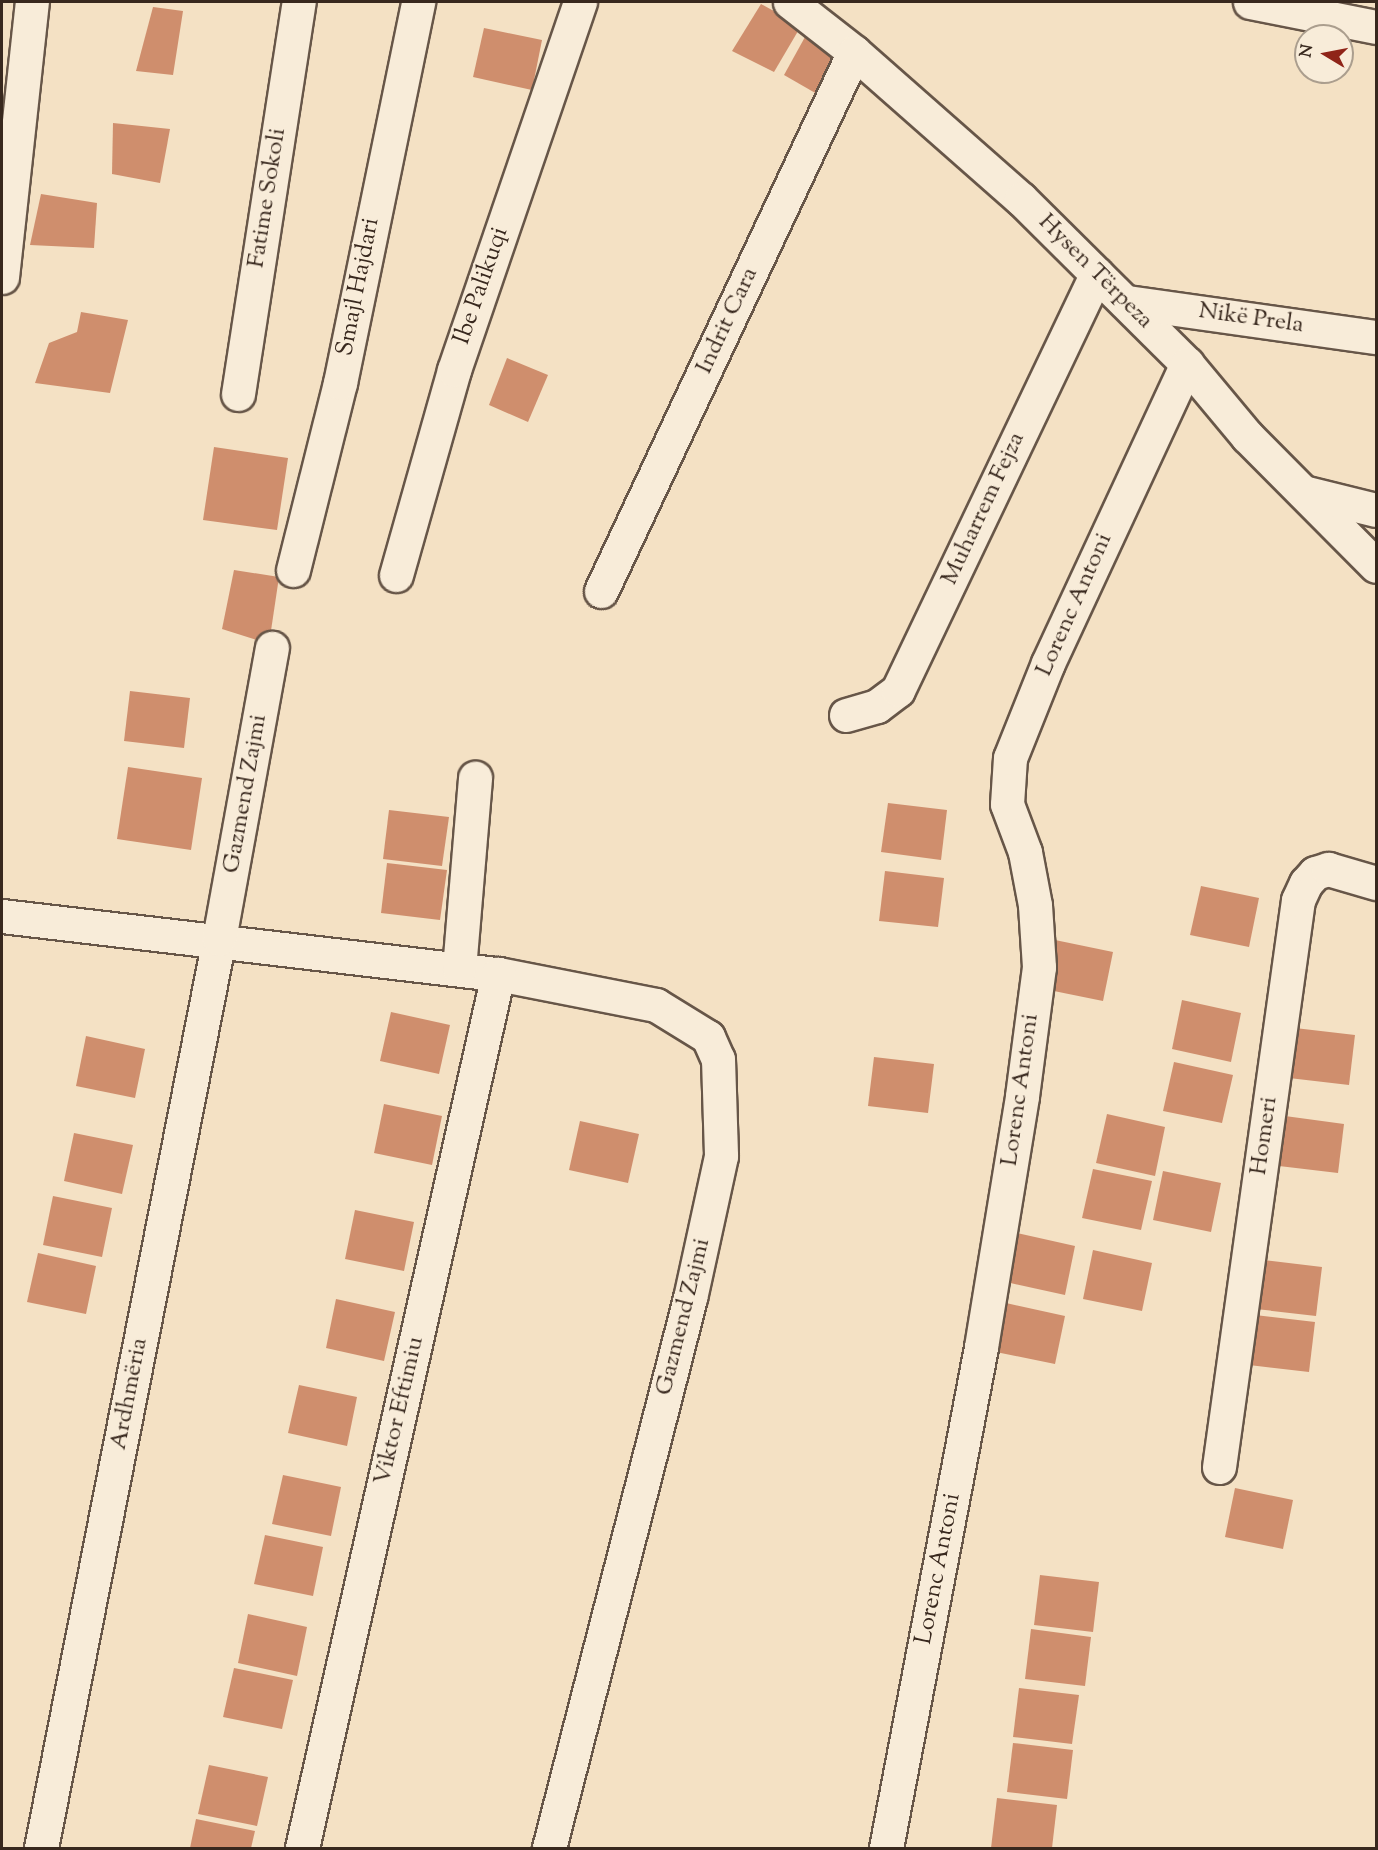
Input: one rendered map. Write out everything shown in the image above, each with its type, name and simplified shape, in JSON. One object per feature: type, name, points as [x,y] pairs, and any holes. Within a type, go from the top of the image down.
[{"type":"street","points":[[2,276],[32,2]]},
{"type":"street","name":"Fatime Sokoli","points":[[238,394],[299,2]]},
{"type":"street","name":"Smajl Hajdari","points":[[293,570],[340,383],[418,2]]},
{"type":"street","name":"Ibe Palikuqi","points":[[396,575],[454,370],[580,2]]},
{"type":"street","name":"Hysen Tërpeza","points":[[790,2],[854,52],[1021,199],[1187,364],[1247,436],[1377,566]]},
{"type":"street","points":[[1250,2],[1377,27]]},
{"type":"street","name":"Indrit Cara","points":[[602,591],[854,52]]},
{"type":"street","name":"Muharrem Fejza","points":[[846,715],[878,706],[898,690],[1096,274]]},
{"type":"street","name":"Nikë Prela","points":[[1126,302],[1377,337]]},
{"type":"street","name":"Lorenc Antoni","points":[[886,1848],[981,1347],[1022,1096],[1039,967],[1035,905],[1025,852],[1007,804],[1010,758],[1048,663],[1187,364]]},
{"type":"street","points":[[1304,492],[1377,510]]},
{"type":"street","name":"Gazmend Zajmi","points":[[219,939],[272,648]]},
{"type":"street","points":[[459,969],[475,778]]},
{"type":"street","name":"Homeri","points":[[1218,1467],[1298,900],[1306,882],[1315,873],[1328,869],[1377,883]]},
{"type":"street","name":"Gazmend Zajmi","points":[[2,916],[219,939],[498,974],[656,1005],[708,1037],[718,1059],[721,1156],[697,1265],[549,1848]]},
{"type":"street","name":"Ardhmëria","points":[[41,1848],[219,939]]},
{"type":"street","name":"Viktor Eftimiu","points":[[302,1848],[498,974]]},
{"type":"building","points":[[761,4],[801,26],[774,72],[732,51]]},
{"type":"building","points":[[153,7],[183,11],[173,75],[136,71]]},
{"type":"building","points":[[484,28],[542,40],[532,90],[473,77]]},
{"type":"building","points":[[805,37],[843,60],[824,98],[784,75]]},
{"type":"building","points":[[113,123],[170,129],[160,183],[112,174]]},
{"type":"building","points":[[41,194],[97,203],[94,248],[30,245]]},
{"type":"building","points":[[81,312],[128,320],[110,393],[35,383],[49,343],[77,332]]},
{"type":"building","points":[[507,358],[548,375],[528,422],[489,405]]},
{"type":"building","points":[[214,447],[288,458],[277,530],[203,520]]},
{"type":"building","points":[[234,570],[279,577],[269,644],[222,629]]},
{"type":"building","points":[[130,691],[190,698],[184,748],[124,741]]},
{"type":"building","points":[[128,767],[202,778],[191,850],[117,839]]},
{"type":"building","points":[[888,803],[947,810],[941,860],[881,852]]},
{"type":"building","points":[[389,810],[449,817],[442,866],[383,859]]},
{"type":"building","points":[[387,863],[447,870],[440,920],[381,913]]},
{"type":"building","points":[[885,871],[944,878],[938,927],[879,921]]},
{"type":"building","points":[[1201,886],[1259,898],[1249,947],[1190,935]]},
{"type":"building","points":[[1055,940],[1113,952],[1103,1001],[1044,989]]},
{"type":"building","points":[[1182,1000],[1241,1013],[1231,1062],[1172,1049]]},
{"type":"building","points":[[391,1012],[450,1025],[439,1074],[380,1061]]},
{"type":"building","points":[[1295,1028],[1355,1035],[1349,1085],[1289,1078]]},
{"type":"building","points":[[86,1036],[145,1049],[135,1098],[76,1086]]},
{"type":"building","points":[[874,1057],[934,1064],[928,1113],[868,1106]]},
{"type":"building","points":[[1174,1062],[1233,1075],[1222,1123],[1163,1111]]},
{"type":"building","points":[[384,1104],[442,1116],[432,1165],[374,1153]]},
{"type":"building","points":[[1107,1114],[1165,1127],[1155,1176],[1096,1163]]},
{"type":"building","points":[[1285,1116],[1344,1124],[1338,1173],[1279,1166]]},
{"type":"building","points":[[580,1121],[639,1134],[628,1183],[569,1170]]},
{"type":"building","points":[[74,1133],[133,1145],[122,1194],[64,1181]]},
{"type":"building","points":[[1093,1169],[1152,1181],[1141,1230],[1082,1218]]},
{"type":"building","points":[[1163,1171],[1221,1183],[1211,1232],[1153,1220]]},
{"type":"building","points":[[53,1196],[112,1208],[102,1257],[43,1245]]},
{"type":"building","points":[[355,1210],[414,1222],[404,1271],[345,1259]]},
{"type":"building","points":[[1017,1233],[1075,1246],[1065,1295],[1006,1282]]},
{"type":"building","points":[[1093,1250],[1152,1263],[1142,1311],[1083,1299]]},
{"type":"building","points":[[38,1253],[96,1266],[86,1314],[27,1302]]},
{"type":"building","points":[[1263,1260],[1322,1267],[1316,1316],[1256,1309]]},
{"type":"building","points":[[336,1299],[395,1312],[384,1361],[326,1348]]},
{"type":"building","points":[[1006,1303],[1065,1316],[1055,1364],[996,1352]]},
{"type":"building","points":[[1255,1315],[1315,1322],[1309,1372],[1249,1365]]},
{"type":"building","points":[[299,1385],[357,1397],[347,1446],[288,1433]]},
{"type":"building","points":[[283,1475],[341,1487],[331,1536],[272,1524]]},
{"type":"building","points":[[1235,1488],[1293,1500],[1283,1549],[1225,1537]]},
{"type":"building","points":[[265,1535],[323,1547],[313,1596],[254,1584]]},
{"type":"building","points":[[1040,1575],[1099,1582],[1093,1632],[1034,1625]]},
{"type":"building","points":[[248,1614],[307,1627],[297,1676],[238,1663]]},
{"type":"building","points":[[1031,1629],[1091,1637],[1085,1686],[1025,1679]]},
{"type":"building","points":[[234,1668],[293,1680],[282,1729],[223,1717]]},
{"type":"building","points":[[1019,1688],[1079,1695],[1072,1744],[1013,1737]]},
{"type":"building","points":[[1013,1743],[1073,1750],[1067,1799],[1007,1792]]},
{"type":"building","points":[[209,1765],[268,1777],[257,1826],[198,1814]]},
{"type":"building","points":[[997,1798],[1057,1805],[1052,1848],[991,1848]]},
{"type":"building","points":[[196,1819],[255,1831],[251,1848],[190,1848]]}]
